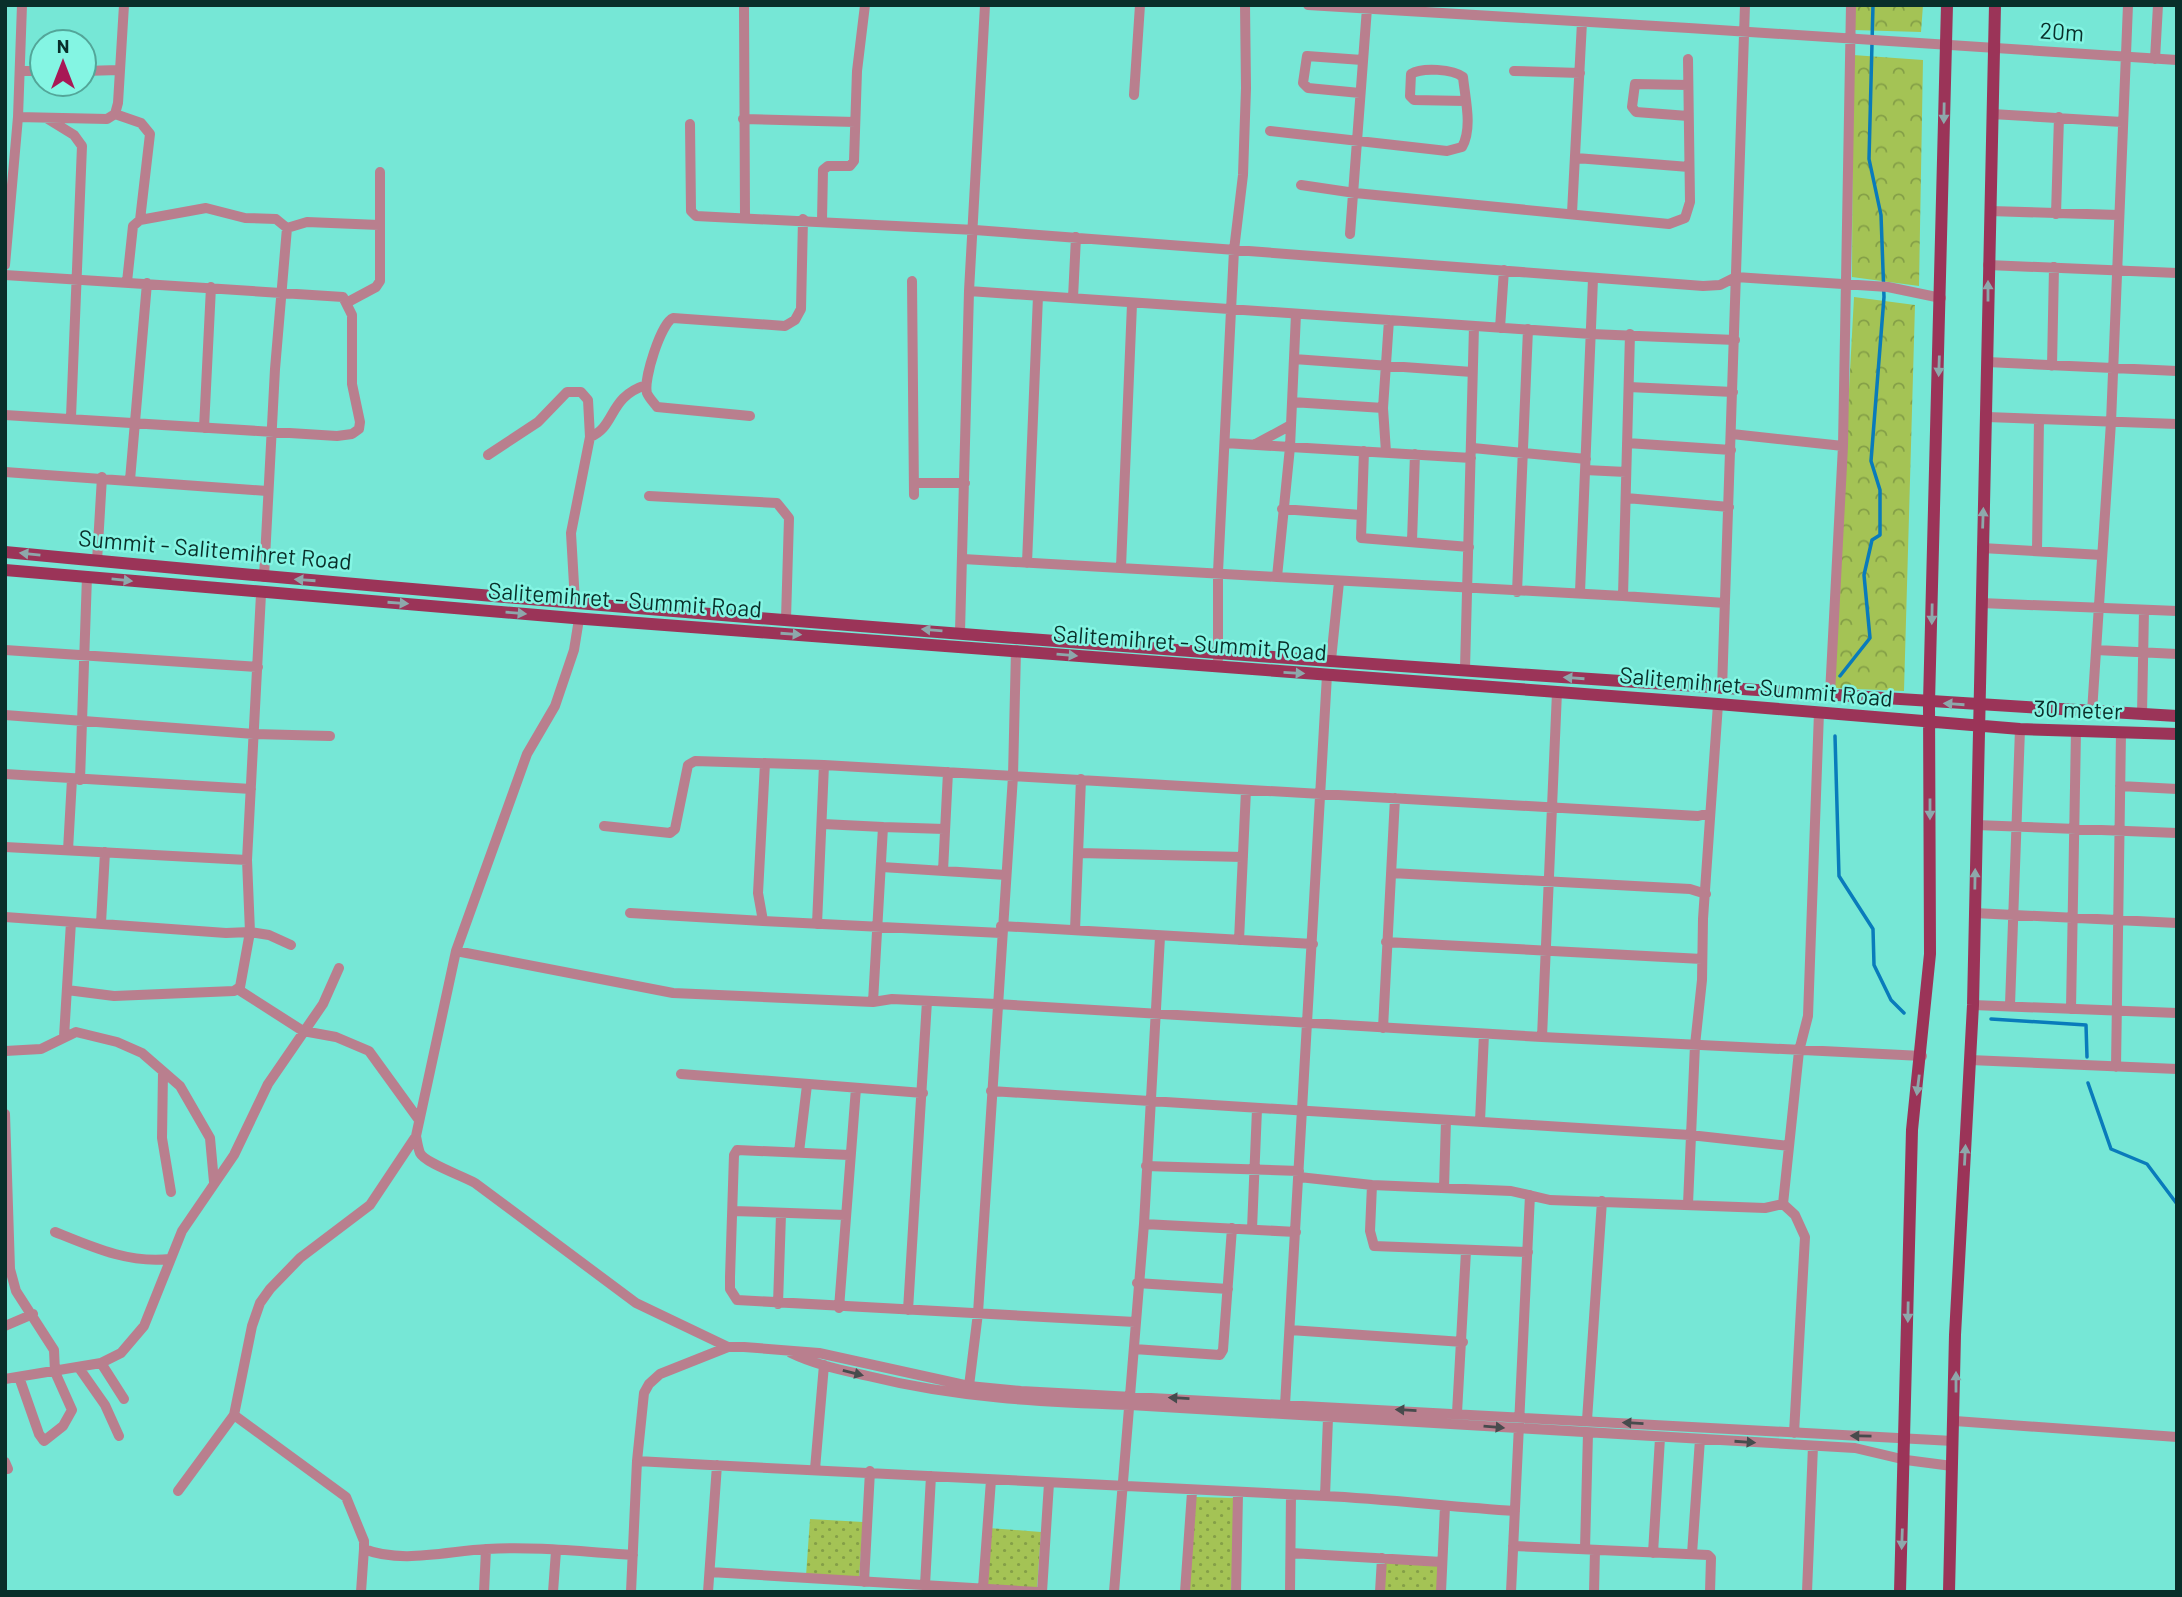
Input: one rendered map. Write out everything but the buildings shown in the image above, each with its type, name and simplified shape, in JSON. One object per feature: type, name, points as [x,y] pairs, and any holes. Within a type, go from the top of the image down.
[{"type":"main road","points":[[1900,1592],[1907,1436],[1912,1130],[1922,1056],[1930,954],[1929,702],[1947,5]]},
{"type":"main road","points":[[1948,1592],[1955,1421],[1955,1335],[1973,1005],[1995,5]]},
{"type":"main road","name":"Summit - Salitemihret Road","points":[[5,552],[264,578],[581,603]]},
{"type":"main road","points":[[5,570],[261,594]]},
{"type":"main road","name":"Salitemihret - Summit Road","points":[[261,594],[1718,704],[1929,723]]},
{"type":"main road","points":[[582,619],[581,603],[1722,689]]},
{"type":"main road","name":"Salitemihret - Summit Road","points":[[1722,689],[1830,694]]},
{"type":"main road","name":"30 meter","points":[[1830,694],[2177,716]]},
{"type":"main road","points":[[1929,723],[1978,725]]},
{"type":"main road","name":"30 meter","points":[[1978,725],[2177,734]]},
{"type":"street","points":[[5,265],[18,117],[22,5]]},
{"type":"street","points":[[115,114],[124,5]]},
{"type":"street","points":[[744,5],[745,218]]},
{"type":"street","points":[[821,220],[823,170],[828,166],[853,165],[857,71],[865,5]]},
{"type":"street","points":[[960,632],[969,292],[975,230],[985,5]]},
{"type":"street","points":[[1134,95],[1140,5]]},
{"type":"street","points":[[1218,668],[1218,572],[1231,309],[1234,250],[1243,175],[1247,88],[1245,5]]},
{"type":"street","name":"20m","points":[[1308,5],[1483,10],[1538,19],[1887,39],[1994,50],[2177,61]]},
{"type":"street","points":[[1538,19],[1540,5]]},
{"type":"street","points":[[1722,689],[1745,5]]},
{"type":"street","points":[[1830,694],[1843,446],[1851,5]]},
{"type":"street","points":[[2092,712],[2111,422],[2115,271],[2128,5]]},
{"type":"street","points":[[2155,59],[2158,5]]},
{"type":"street","points":[[1350,234],[1367,8]]},
{"type":"street","points":[[1572,213],[1582,22]]},
{"type":"street","points":[[1360,93],[1308,88],[1303,83],[1307,56],[1362,60]]},
{"type":"street","points":[[1301,185],[1355,193],[1670,224],[1685,218],[1690,202],[1688,60]]},
{"type":"street","points":[[98,71],[120,70]]},
{"type":"street","points":[[1270,131],[1447,151],[1462,147],[1467,137],[1464,77],[1458,73],[1418,70],[1411,74],[1410,96],[1414,100],[1465,101]]},
{"type":"street","points":[[20,71],[28,71]]},
{"type":"street","points":[[1514,71],[1580,73]]},
{"type":"street","points":[[1688,85],[1635,84],[1632,107],[1636,113],[1688,116]]},
{"type":"street","points":[[18,117],[107,119],[115,114]]},
{"type":"street","points":[[115,114],[141,123],[150,134],[140,220]]},
{"type":"street","points":[[1992,114],[2122,122]]},
{"type":"street","points":[[2056,214],[2059,117]]},
{"type":"street","points":[[48,119],[74,135],[82,146],[71,417]]},
{"type":"street","points":[[743,119],[855,122]]},
{"type":"street","points":[[690,124],[692,214],[1076,237],[1703,286],[1720,285],[1736,277],[1888,288],[1941,298]]},
{"type":"street","points":[[1576,158],[1689,167]]},
{"type":"street","points":[[348,302],[376,287],[380,281],[380,172]]},
{"type":"street","points":[[127,282],[133,226],[140,220],[206,208],[245,218],[276,219],[287,228]]},
{"type":"street","points":[[1990,211],[2118,215]]},
{"type":"street","points":[[750,416],[657,407],[647,392],[646,385],[667,321],[683,318],[785,326],[795,320],[801,309],[803,219]]},
{"type":"street","points":[[287,228],[307,222],[379,225]]},
{"type":"street","points":[[264,578],[267,491],[287,228]]},
{"type":"street","points":[[1073,298],[1076,237]]},
{"type":"street","points":[[1988,265],[2177,273]]},
{"type":"street","points":[[2052,366],[2054,267]]},
{"type":"street","points":[[1500,327],[1504,270]]},
{"type":"street","points":[[5,275],[343,297],[348,302],[352,315],[352,384],[360,422],[359,429],[352,434],[337,436],[135,424],[71,417],[5,415]]},
{"type":"street","points":[[1580,592],[1593,279]]},
{"type":"street","points":[[912,281],[914,495]]},
{"type":"street","points":[[130,480],[147,283]]},
{"type":"street","points":[[204,428],[211,287]]},
{"type":"street","points":[[969,292],[1591,334],[1735,340]]},
{"type":"street","points":[[1027,562],[1038,296]]},
{"type":"street","points":[[1121,567],[1132,304]]},
{"type":"street","points":[[1277,577],[1290,447],[1296,314]]},
{"type":"street","points":[[1386,452],[1383,408],[1389,320]]},
{"type":"street","points":[[1465,669],[1474,326]]},
{"type":"street","points":[[1517,592],[1528,329]]},
{"type":"street","points":[[1623,596],[1630,334]]},
{"type":"street","points":[[1294,359],[1472,372]]},
{"type":"street","points":[[1987,362],[2177,371]]},
{"type":"street","points":[[590,437],[600,433],[626,392],[646,385]]},
{"type":"street","points":[[1629,387],[1733,391]]},
{"type":"street","points":[[488,455],[538,422],[567,392],[581,392],[588,400],[590,437],[570,533],[581,603]]},
{"type":"street","points":[[1292,402],[1383,408]]},
{"type":"street","points":[[1987,417],[2177,424]]},
{"type":"street","points":[[2037,550],[2039,419]]},
{"type":"street","points":[[1254,445],[1291,425]]},
{"type":"street","points":[[1732,434],[1843,446]]},
{"type":"street","points":[[1225,443],[1415,454],[1524,453],[1626,472]]},
{"type":"street","points":[[1628,443],[1731,450]]},
{"type":"street","points":[[1364,451],[1361,538],[1364,541],[1412,541],[1469,547]]},
{"type":"street","points":[[1412,541],[1415,454]]},
{"type":"street","points":[[5,472],[267,491]]},
{"type":"street","points":[[97,561],[102,477]]},
{"type":"street","points":[[914,483],[965,483]]},
{"type":"street","points":[[649,496],[777,503],[785,509],[789,518],[786,619]]},
{"type":"street","points":[[1626,498],[1729,507]]},
{"type":"street","points":[[1282,509],[1361,515]]},
{"type":"street","points":[[1982,548],[2102,555]]},
{"type":"street","points":[[963,559],[1218,572],[1517,592],[1580,592],[1725,603]]},
{"type":"street","points":[[68,850],[82,721],[87,576]]},
{"type":"street","points":[[1331,660],[1339,582]]},
{"type":"street","points":[[239,990],[250,932],[247,860],[261,594]]},
{"type":"street","points":[[1981,603],[2177,611]]},
{"type":"street","points":[[2142,714],[2144,610]]},
{"type":"street","points":[[582,619],[555,706],[527,754],[456,951],[416,1136],[419,1153],[427,1162],[454,1171],[475,1183],[636,1303],[728,1347],[819,1353],[969,1387],[1328,1418],[1876,1451],[1906,1460],[1952,1466]]},
{"type":"street","points":[[5,650],[258,667]]},
{"type":"street","points":[[969,1387],[978,1313],[996,1004],[1013,776],[1016,650]]},
{"type":"street","points":[[2096,650],[2177,654]]},
{"type":"street","points":[[1285,1405],[1327,675]]},
{"type":"street","points":[[1542,1037],[1557,692]]},
{"type":"street","points":[[1688,1205],[1695,1045],[1718,704]]},
{"type":"street","points":[[1783,1204],[1798,1051],[1808,1016],[1819,712]]},
{"type":"street","points":[[5,715],[254,734],[330,736]]},
{"type":"street","points":[[2010,1005],[2020,729]]},
{"type":"street","points":[[2071,1009],[2076,731]]},
{"type":"street","points":[[2116,1067],[2121,732]]},
{"type":"street","points":[[604,826],[670,833],[675,829],[688,765],[695,761],[1081,779],[1698,816],[1710,813]]},
{"type":"street","points":[[762,920],[758,893],[765,763]]},
{"type":"street","points":[[817,924],[824,765]]},
{"type":"street","points":[[943,871],[948,772]]},
{"type":"street","points":[[5,774],[251,789]]},
{"type":"street","points":[[1075,930],[1081,779]]},
{"type":"street","points":[[2120,786],[2177,789]]},
{"type":"street","points":[[1239,940],[1247,790]]},
{"type":"street","points":[[1382,1028],[1395,798]]},
{"type":"street","points":[[822,824],[944,829]]},
{"type":"street","points":[[1976,825],[2177,832]]},
{"type":"street","points":[[873,1002],[883,827]]},
{"type":"street","points":[[5,847],[247,860]]},
{"type":"street","points":[[101,923],[105,852]]},
{"type":"street","points":[[1079,853],[1243,857]]},
{"type":"street","points":[[881,867],[1006,875]]},
{"type":"street","points":[[1391,873],[1690,889],[1706,894]]},
{"type":"street","points":[[630,913],[877,927],[1075,930],[1312,944]]},
{"type":"street","points":[[1974,913],[2177,923]]},
{"type":"street","points":[[5,917],[250,932],[270,935],[291,946]]},
{"type":"street","points":[[64,1037],[71,922]]},
{"type":"street","points":[[1114,1592],[1137,1283],[1144,1224],[1160,937]]},
{"type":"street","points":[[1386,942],[1702,959]]},
{"type":"street","points":[[456,951],[673,993],[873,1002],[892,999],[996,1004],[1483,1034],[1922,1056]]},
{"type":"street","points":[[5,1379],[101,1363],[121,1353],[144,1326],[182,1231],[246,1135],[274,1073],[323,1004],[339,968]]},
{"type":"street","points":[[67,990],[114,996],[239,990],[303,1031],[336,1037],[369,1051],[419,1121]]},
{"type":"street","points":[[908,1310],[927,1002]]},
{"type":"street","points":[[1973,1005],[2177,1013]]},
{"type":"street","points":[[5,1051],[41,1049],[64,1037],[87,1032],[142,1053],[180,1086],[210,1138],[214,1182]]},
{"type":"street","points":[[1480,1122],[1483,1034]]},
{"type":"street","points":[[1970,1060],[2177,1069]]},
{"type":"street","points":[[163,1072],[162,1138],[170,1192]]},
{"type":"street","points":[[681,1074],[922,1093]]},
{"type":"street","points":[[799,1152],[807,1085]]},
{"type":"street","points":[[839,1308],[856,1088]]},
{"type":"street","points":[[991,1091],[1690,1135],[1789,1146]]},
{"type":"street","points":[[1252,1229],[1257,1109]]},
{"type":"street","points":[[5,1114],[8,1269],[16,1291],[54,1350],[55,1372],[71,1415],[44,1441],[39,1434],[19,1377]]},
{"type":"street","points":[[1444,1188],[1446,1120]]},
{"type":"street","points":[[178,1491],[234,1415],[239,1380],[260,1303],[300,1258],[370,1205],[416,1136]]},
{"type":"street","points":[[849,1155],[737,1150],[734,1154],[732,1295],[742,1302],[1135,1322]]},
{"type":"street","points":[[1146,1166],[1254,1170],[1372,1185],[1511,1191],[1540,1200],[1765,1208],[1783,1204]]},
{"type":"street","points":[[1372,1185],[1370,1231],[1374,1245],[1528,1252]]},
{"type":"street","points":[[1511,1592],[1530,1195]]},
{"type":"street","points":[[1587,1420],[1602,1201]]},
{"type":"street","points":[[1783,1204],[1794,1214],[1805,1237],[1794,1433]]},
{"type":"street","points":[[733,1211],[845,1215]]},
{"type":"street","points":[[778,1304],[781,1213]]},
{"type":"street","points":[[1144,1224],[1296,1232]]},
{"type":"street","points":[[1134,1349],[1220,1355],[1223,1350],[1232,1228]]},
{"type":"street","points":[[55,1232],[120,1256],[138,1260],[170,1259]]},
{"type":"street","points":[[1457,1413],[1466,1251]]},
{"type":"street","points":[[1137,1283],[1228,1289]]},
{"type":"street","points":[[5,1326],[33,1314]]},
{"type":"street","points":[[1290,1330],[1463,1342]]},
{"type":"street","points":[[631,1592],[641,1412],[649,1384],[660,1374],[728,1347]]},
{"type":"street","points":[[789,1352],[824,1365],[970,1397],[1285,1405],[1794,1433],[1907,1436],[1953,1441]]},
{"type":"street","points":[[101,1363],[124,1399]]},
{"type":"street","points":[[815,1469],[824,1365]]},
{"type":"street","points":[[79,1368],[105,1405],[119,1436]]},
{"type":"street","points":[[234,1415],[346,1497],[364,1541],[361,1592]]},
{"type":"street","points":[[1325,1496],[1328,1418]]},
{"type":"street","points":[[1955,1421],[2177,1437]]},
{"type":"street","points":[[1588,1433],[1590,1549],[1594,1592]]},
{"type":"street","points":[[1653,1553],[1660,1438]]},
{"type":"street","points":[[1692,1554],[1700,1439]]},
{"type":"street","points":[[1807,1592],[1813,1447]]},
{"type":"street","points":[[637,1461],[870,1471],[1192,1492],[1325,1496],[1514,1511]]},
{"type":"street","points":[[708,1592],[717,1465]]},
{"type":"street","points":[[863,1582],[870,1471]]},
{"type":"street","points":[[925,1586],[931,1476]]},
{"type":"street","points":[[983,1588],[991,1480]]},
{"type":"street","points":[[1042,1592],[1049,1483]]},
{"type":"street","points":[[1185,1592],[1192,1492]]},
{"type":"street","points":[[1236,1592],[1238,1494]]},
{"type":"street","points":[[1290,1592],[1291,1495]]},
{"type":"street","points":[[1441,1592],[1445,1506]]},
{"type":"street","points":[[1513,1546],[1692,1554],[1711,1558],[1710,1592]]},
{"type":"street","points":[[364,1549],[377,1554],[395,1555],[486,1549],[633,1555]]},
{"type":"street","points":[[484,1592],[486,1549]]},
{"type":"street","points":[[554,1592],[556,1551]]},
{"type":"street","points":[[1291,1553],[1442,1562]]},
{"type":"street","points":[[1380,1592],[1382,1558]]},
{"type":"street","points":[[710,1572],[863,1582],[891,1588],[925,1586],[1037,1592]]},
{"type":"green space","points":[[1854,5],[1923,5],[1921,32],[1853,30]]},
{"type":"green space","points":[[1853,55],[1923,60],[1919,286],[1852,277]]},
{"type":"green space","points":[[1854,297],[1915,305],[1904,691],[1833,688]]},
{"type":"green space","points":[[1195,1497],[1236,1498],[1231,1592],[1188,1592]]},
{"type":"green space","points":[[810,1519],[863,1522],[859,1579],[806,1576]]},
{"type":"green space","points":[[989,1528],[1041,1532],[1037,1589],[985,1585]]},
{"type":"green space","points":[[1385,1560],[1440,1563],[1438,1592],[1383,1592]]},
{"type":"waterway","points":[[1840,676],[1870,638],[1864,575],[1872,540],[1880,535],[1880,490],[1871,461],[1884,297],[1881,215],[1869,159],[1873,5]]},
{"type":"waterway","points":[[1835,736],[1839,876],[1873,929],[1874,965],[1891,1000],[1904,1013]]},
{"type":"waterway","points":[[1991,1019],[2086,1025],[2087,1057]]},
{"type":"waterway","points":[[2088,1083],[2111,1149],[2147,1164],[2177,1204]]}]
